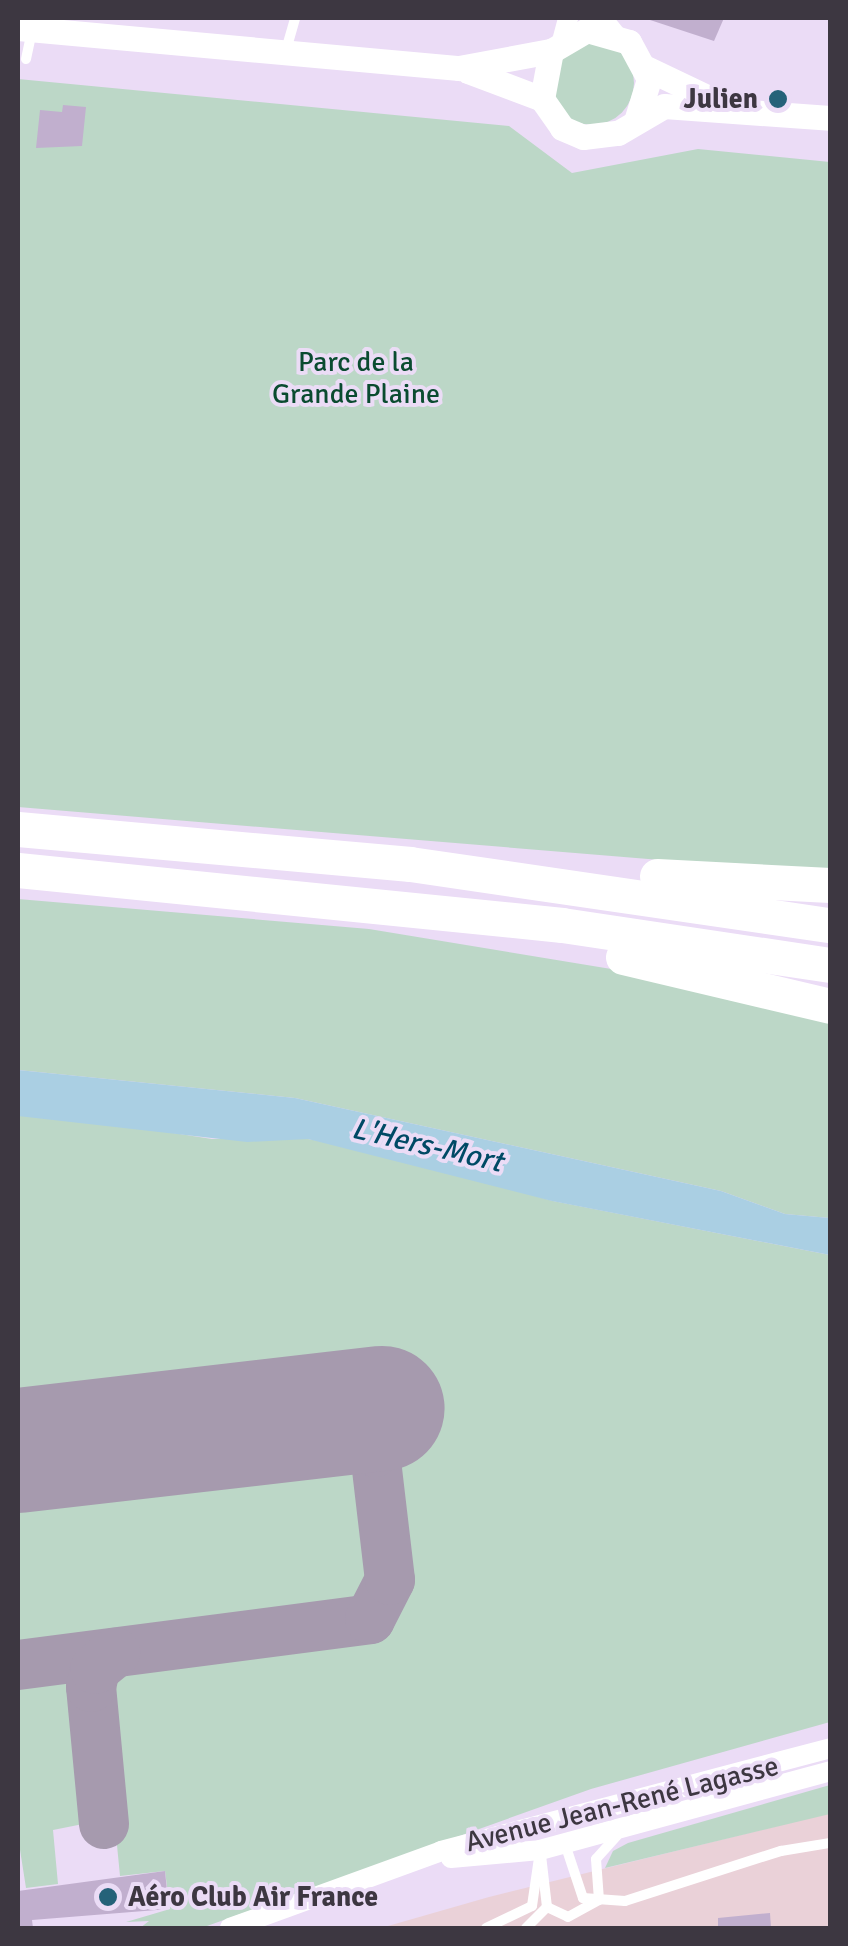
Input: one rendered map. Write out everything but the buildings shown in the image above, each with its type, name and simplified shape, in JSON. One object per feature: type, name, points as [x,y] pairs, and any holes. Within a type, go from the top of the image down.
[{"type":"highway","points":[[18,830],[410,864],[830,885]]},
{"type":"highway","points":[[410,864],[830,925]]},
{"type":"highway","points":[[18,870],[539,923],[830,965]]},
{"type":"highway","points":[[539,923],[560,947],[695,970],[830,1006]]},
{"type":"street","points":[[458,68],[560,36],[609,26],[646,68],[669,85],[730,105]]},
{"type":"street","points":[[25,29],[458,68],[542,99],[562,128],[584,138],[618,133],[637,118],[664,106],[730,105],[830,118]]},
{"type":"street","points":[[542,99],[560,36]]},
{"type":"street","points":[[637,118],[646,68]]},
{"type":"street","name":"Avenue Jean-René Lagasse","points":[[230,1928],[414,1862],[830,1748]]},
{"type":"street","name":"Avenue Jean-René Lagasse","points":[[414,1862],[540,1852],[830,1771]]},
{"type":"street","points":[[536,1828],[540,1852]]},
{"type":"lane","points":[[285,54],[296,18]]},
{"type":"lane","points":[[25,29],[26,60]]},
{"type":"lane","points":[[599,1900],[596,1859],[628,1829]]},
{"type":"lane","points":[[565,1843],[575,1886],[599,1900],[625,1902],[780,1851],[830,1843]]},
{"type":"lane","points":[[540,1852],[548,1907]]},
{"type":"lane","points":[[486,1928],[532,1906],[540,1852]]},
{"type":"lane","points":[[548,1907],[568,1917],[599,1900]]},
{"type":"lane","points":[[526,1928],[548,1907]]},
{"type":"shaded area","points":[[830,1813],[830,1928],[381,1928],[489,1897]]},
{"type":"green space","points":[[592,41],[615,48],[627,60],[634,83],[627,106],[615,118],[592,125],[569,118],[557,106],[550,83],[557,60],[569,48]]},
{"type":"green space","name":"Parc de la Grande Plaine","points":[[18,79],[509,126],[572,173],[698,149],[830,162],[830,874],[18,807]]},
{"type":"green space","points":[[18,899],[369,929],[678,980],[830,1020],[830,1218],[785,1214],[721,1191],[295,1098],[18,1070]]},
{"type":"green space","points":[[57,1115],[212,1139],[308,1139],[376,1151],[553,1201],[830,1255],[830,1722],[591,1789],[207,1926],[140,1928],[149,1921],[126,1922],[170,1909],[165,1871],[120,1876],[101,1681],[107,1673],[369,1634],[387,1623],[404,1581],[380,1369],[18,1411],[18,1116]]},
{"type":"green space","points":[[331,1458],[363,1481],[377,1574],[369,1603],[337,1616],[18,1652],[18,1492]]},
{"type":"green space","points":[[60,1672],[79,1688],[93,1822],[53,1830],[58,1884],[26,1888],[18,1837],[18,1677]]},
{"type":"green space","points":[[830,1785],[830,1814],[605,1868],[613,1851],[628,1843]]},
{"type":"water","name":"L'Hers-Mort","points":[[18,1070],[295,1098],[721,1191],[785,1214],[830,1218],[830,1255],[552,1201],[308,1139],[247,1142],[18,1116]]},
{"type":"taxiway","points":[[18,1665],[370,1619],[390,1580],[375,1452],[360,1426],[326,1414]]},
{"type":"taxiway","points":[[104,1824],[91,1687],[95,1669],[115,1653]]},
{"type":"runway","points":[[18,1450],[382,1408]]},
{"type":"place","name":"Julien","points":[[778,99]]},
{"type":"place","name":"Aéro Club Air France","points":[[108,1897]]}]
